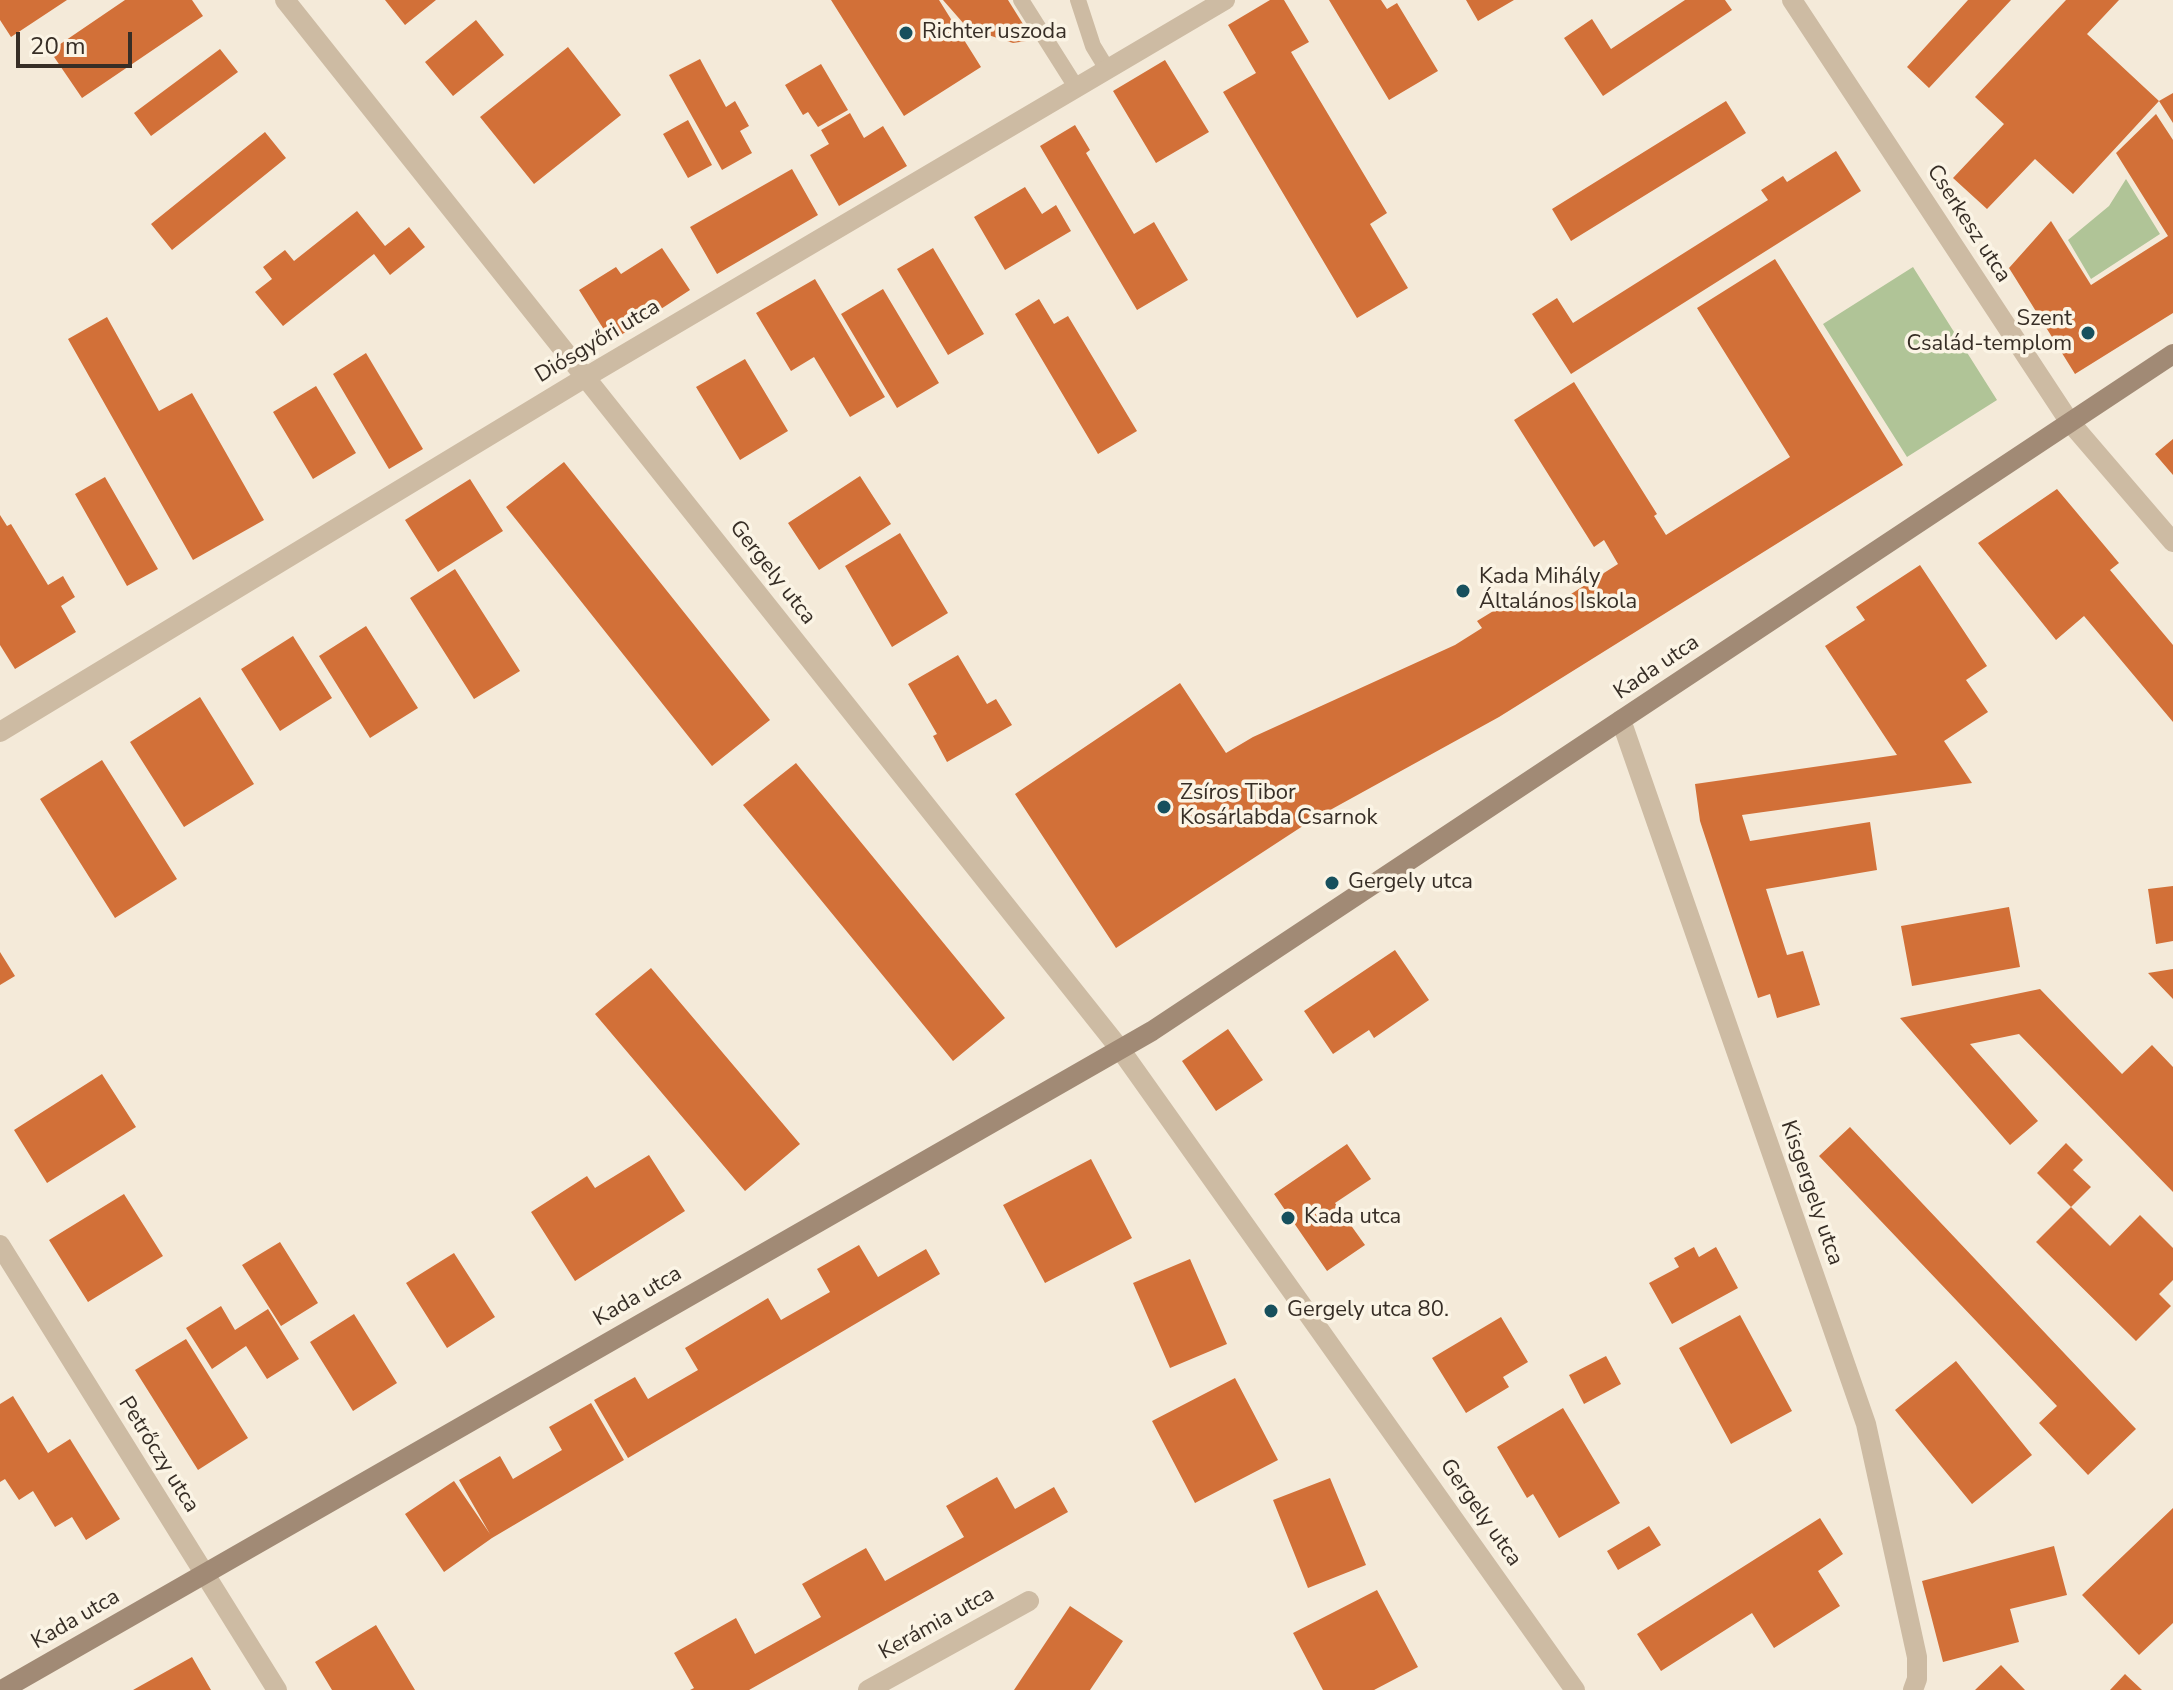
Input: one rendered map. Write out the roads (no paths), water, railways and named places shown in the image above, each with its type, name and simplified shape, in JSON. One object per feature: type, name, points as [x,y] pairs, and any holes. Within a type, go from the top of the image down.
[{"type":"street","name":"Gergely utca","points":[[285,0],[1120,1049],[1575,1690]]},
{"type":"street","name":"Diósgyőri utca","points":[[0,732],[586,377],[1225,0]]},
{"type":"street","name":"Cserkesz utca","points":[[1792,0],[2069,421],[2173,542]]},
{"type":"street","name":"Kada utca","points":[[2,1690],[1165,1023],[2173,354]]},
{"type":"street","name":"Kisgergely utca","points":[[1621,720],[1866,1424],[1917,1657],[1917,1679],[1913,1690]]},
{"type":"street","name":"Petrőczy utca","points":[[0,1245],[277,1690]]},
{"type":"street","name":"Kerámia utca","points":[[868,1690],[1029,1601]]},
{"type":"lane","points":[[1021,0],[1076,87]]},
{"type":"lane","points":[[1078,0],[1093,46],[1107,69]]},
{"type":"place","name":"Richter uszoda","points":[[906,33]]},
{"type":"place","name":"Szent Család-templom","points":[[2088,333]]},
{"type":"place","name":"Kada Mihály Általános Iskola","points":[[1463,591]]},
{"type":"place","name":"Zsíros Tibor Kosárlabda Csarnok","points":[[1164,807]]},
{"type":"place","name":"Gergely utca","points":[[1332,883]]},
{"type":"place","name":"Kada utca","points":[[1288,1218]]},
{"type":"place","name":"Gergely utca 80.","points":[[1271,1311]]}]
